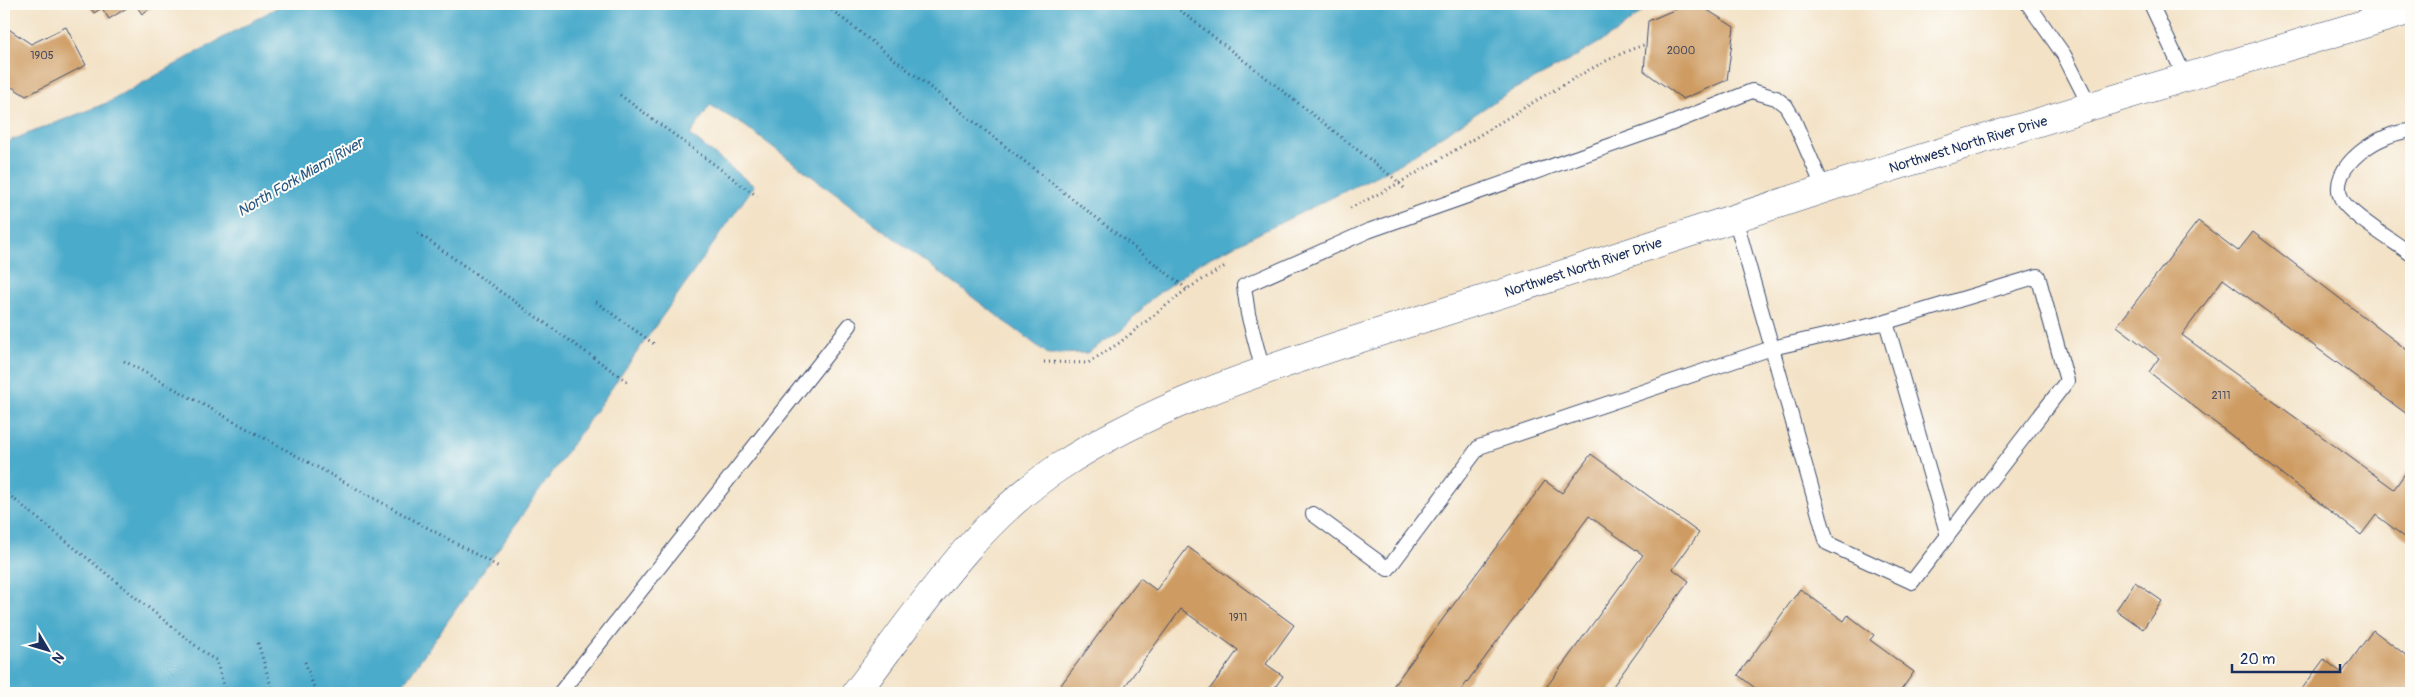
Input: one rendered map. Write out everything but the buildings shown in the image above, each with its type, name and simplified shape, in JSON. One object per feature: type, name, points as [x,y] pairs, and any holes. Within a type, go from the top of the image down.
[{"type":"street","name":"Northwest North River Drive","points":[[856,693],[930,594],[994,520],[1029,488],[1088,449],[1154,414],[1205,392],[1263,371],[1824,189],[2185,77],[2369,13],[2411,10]]},
{"type":"lane","points":[[2028,4],[2064,55],[2090,106]]},
{"type":"lane","points":[[2151,4],[2185,77]]},
{"type":"lane","points":[[1263,371],[1248,314],[1244,286],[1368,231],[1660,128],[1752,92],[1776,98],[1786,106],[1824,189]]},
{"type":"lane","points":[[2411,132],[2402,131],[2378,139],[2364,147],[2342,175],[2338,190],[2342,202],[2353,212],[2411,254]]},
{"type":"lane","points":[[1313,514],[1388,569],[1479,447],[1772,348],[1886,322],[2038,276],[2067,381],[1912,582],[1827,543],[1772,348],[1735,218]]},
{"type":"lane","points":[[1886,322],[1948,536]]},
{"type":"lane","points":[[560,693],[850,324]]},
{"type":"path","points":[[824,4],[1187,289]]},
{"type":"path","points":[[1172,4],[1400,184],[1406,191]]},
{"type":"path","points":[[1343,211],[1400,184],[1495,124],[1621,52],[1647,44]]},
{"type":"path","points":[[620,94],[757,196]]},
{"type":"path","points":[[418,233],[628,382]]},
{"type":"path","points":[[1044,362],[1088,363],[1119,343],[1187,289],[1232,262]]},
{"type":"path","points":[[596,302],[654,344]]},
{"type":"path","points":[[124,361],[498,568]]},
{"type":"path","points":[[4,490],[207,655],[216,660],[226,693]]},
{"type":"path","points":[[258,643],[273,693]]},
{"type":"path","points":[[305,662],[316,693]]},
{"type":"water","name":"North Fork Miami River","points":[[283,4],[1636,4],[1644,10],[1620,30],[1565,63],[1509,92],[1396,166],[1199,263],[1151,299],[1123,329],[1087,353],[1048,354],[745,126],[710,105],[690,135],[754,186],[397,693],[4,693],[4,143],[109,102]]}]
